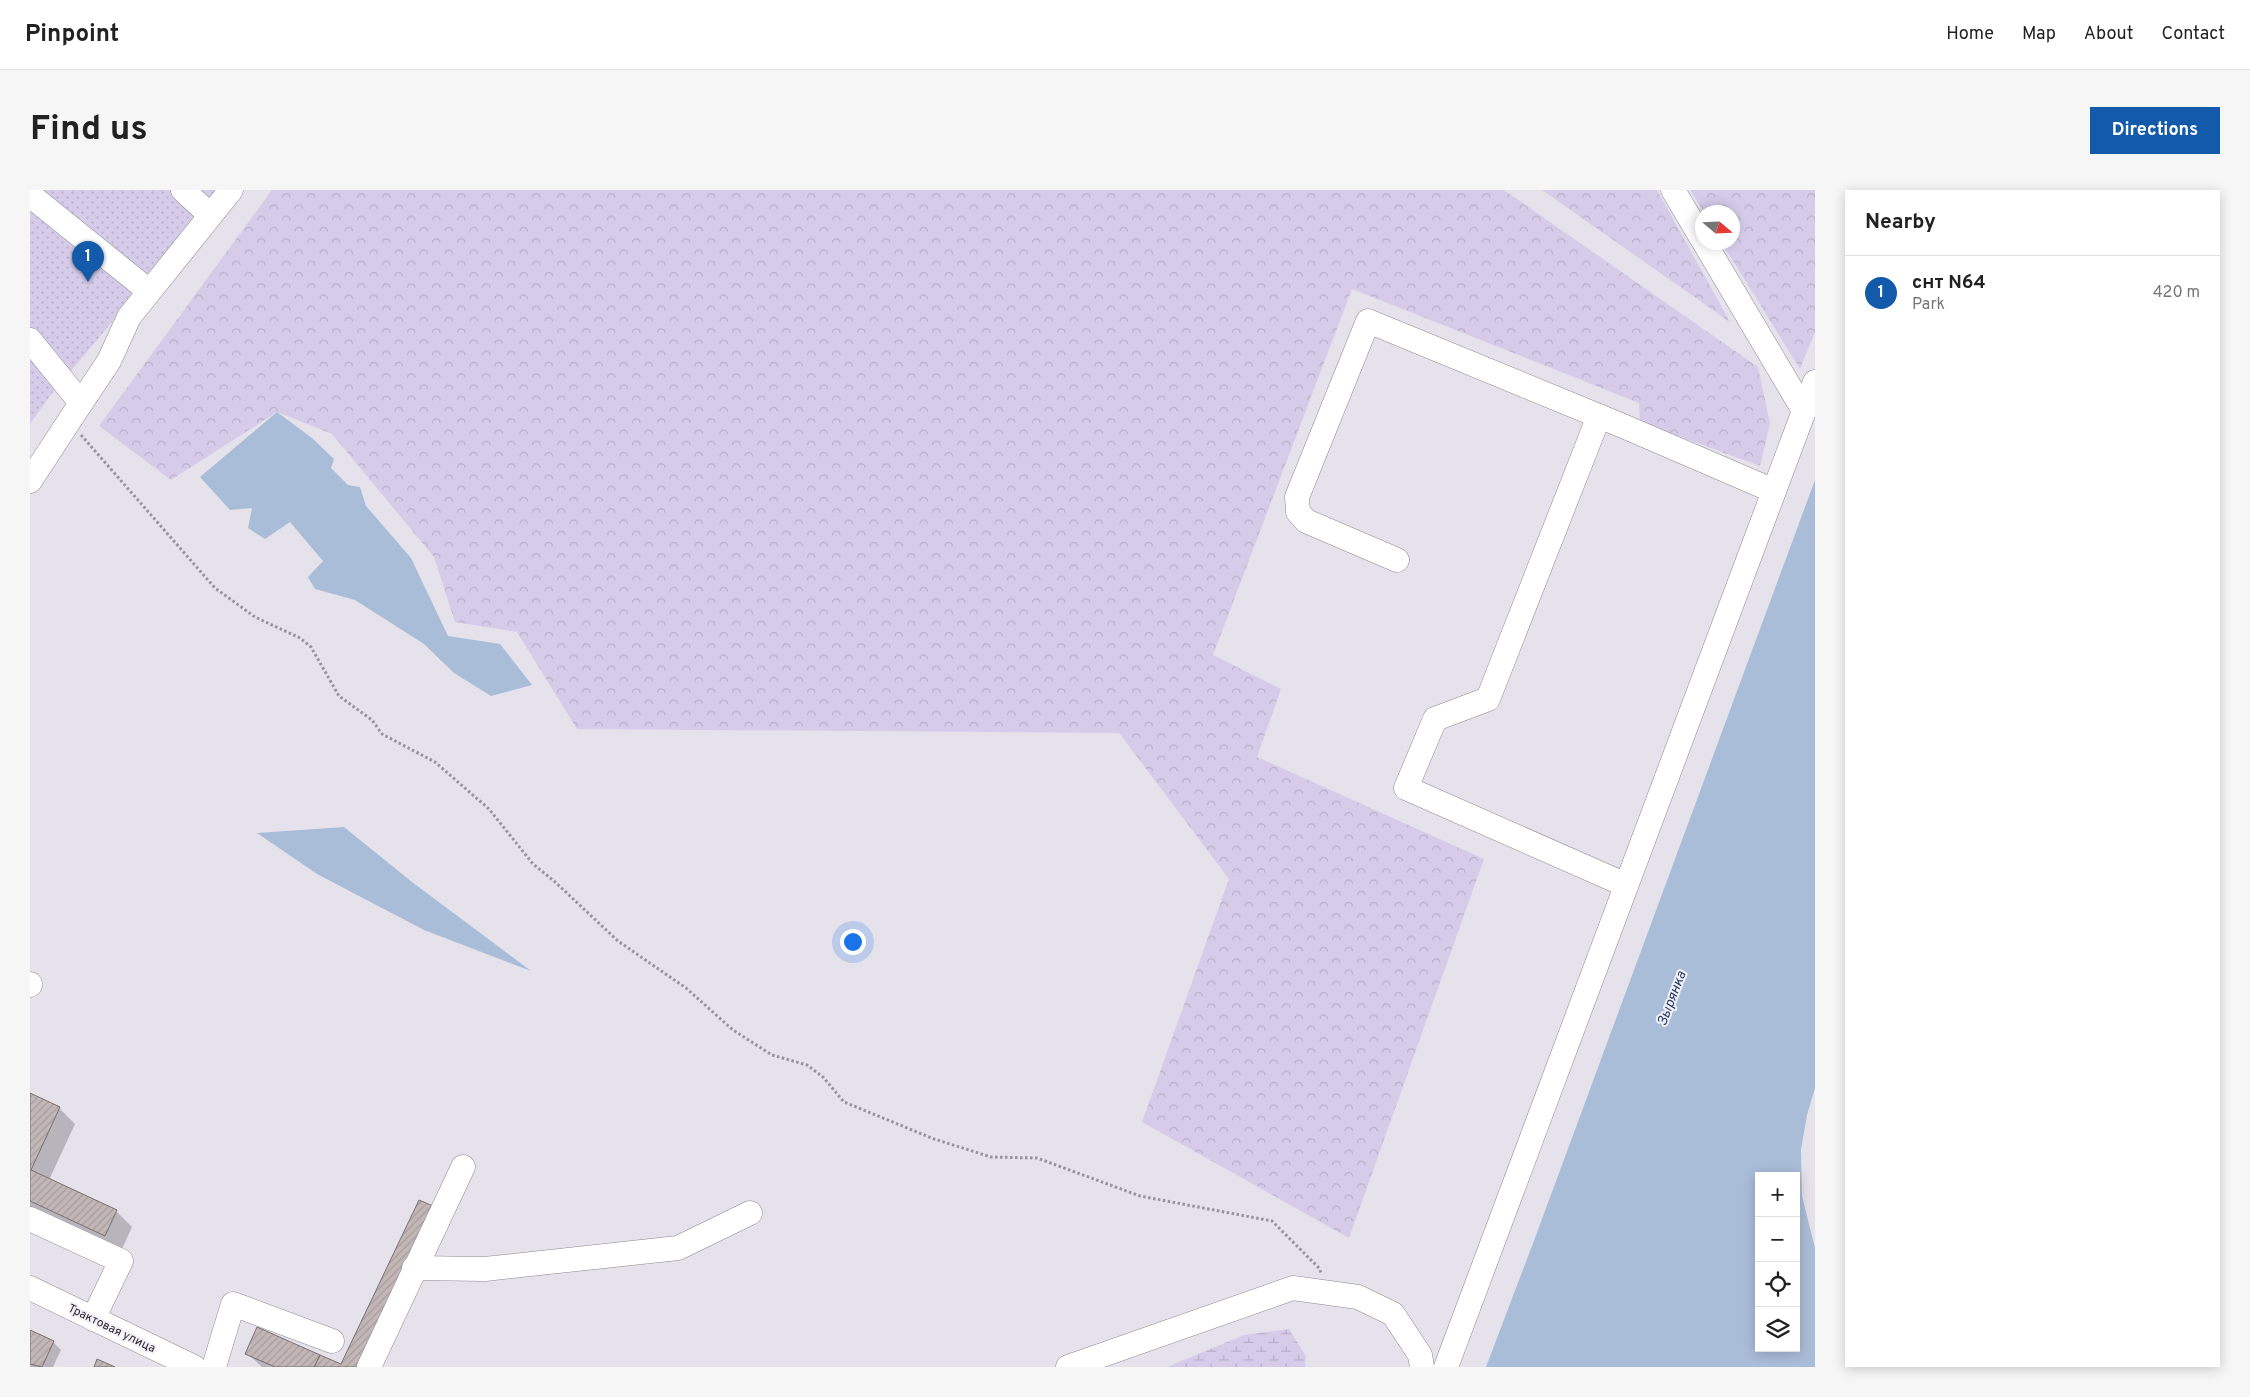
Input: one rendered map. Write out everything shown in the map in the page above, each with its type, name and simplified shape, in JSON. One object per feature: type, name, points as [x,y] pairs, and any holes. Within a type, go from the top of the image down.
[{"type":"street","points":[[183,190],[210,215]]},
{"type":"street","points":[[30,481],[109,361],[129,317],[231,190]]},
{"type":"street","points":[[1674,190],[1695,227]]},
{"type":"street","points":[[30,195],[149,290]]},
{"type":"street","points":[[1708,250],[1804,411]]},
{"type":"street","points":[[1397,560],[1306,521],[1298,512],[1297,497],[1368,321],[1599,416],[1774,491]]},
{"type":"street","points":[[30,340],[81,403]]},
{"type":"street","points":[[1446,1367],[1815,382]]},
{"type":"street","points":[[1599,416],[1488,698],[1435,719],[1406,788],[1626,885]]},
{"type":"street","points":[[369,1367],[463,1167]]},
{"type":"street","points":[[414,1268],[485,1269],[678,1248],[750,1213]]},
{"type":"street","points":[[30,1219],[121,1261],[93,1318]]},
{"type":"street","name":"Трактовая улица","points":[[30,1288],[194,1367]]},
{"type":"street","points":[[1068,1367],[1293,1288],[1358,1297],[1393,1314],[1420,1355],[1422,1367]]},
{"type":"street","points":[[214,1367],[233,1304],[332,1341]]},
{"type":"path","points":[[69,424],[88,441],[215,588],[255,617],[311,647],[339,696],[372,720],[382,734],[435,762],[489,810],[533,864],[618,941],[686,988],[733,1030],[772,1055],[807,1065],[823,1077],[844,1102],[934,1139],[991,1157],[1036,1158],[1140,1196],[1272,1221],[1319,1268],[1328,1293]]},
{"type":"green space","points":[[30,190],[223,190],[49,397],[30,424]]},
{"type":"green space","points":[[272,190],[1504,190],[1758,367],[1770,423],[1760,466],[1640,422],[1639,403],[1352,289],[1213,655],[1281,689],[1257,757],[1484,859],[1349,1238],[1142,1122],[1229,879],[1119,733],[577,729],[517,632],[455,622],[434,557],[332,434],[277,412],[171,480],[99,426]]},
{"type":"green space","points":[[1542,190],[1657,190],[1730,322]]},
{"type":"green space","points":[[1690,190],[1815,190],[1815,332],[1800,369],[1726,250],[1740,250],[1740,205],[1700,205]]},
{"type":"green space","points":[[1289,1329],[1306,1356],[1305,1367],[1167,1367],[1244,1335]]},
{"type":"water","points":[[277,412],[312,438],[334,459],[331,468],[348,485],[360,487],[366,506],[411,558],[448,636],[500,644],[532,685],[491,696],[454,673],[424,644],[355,600],[315,589],[308,577],[323,561],[290,522],[265,539],[248,528],[252,508],[230,510],[200,477]]},
{"type":"water","name":"Зырянка","points":[[1815,480],[1815,1088],[1807,1115],[1801,1150],[1802,1196],[1815,1248],[1815,1367],[1486,1367]]},
{"type":"water","points":[[344,827],[412,882],[531,971],[424,930],[317,874],[257,833]]},
{"type":"building","points":[[30,1093],[60,1107],[31,1170],[117,1210],[105,1236],[30,1201]]},
{"type":"building","points":[[419,1200],[433,1206],[357,1367],[314,1367],[320,1355],[341,1364]]},
{"type":"building","points":[[257,1327],[320,1355],[314,1367],[275,1367],[245,1354]]},
{"type":"building","points":[[30,1330],[54,1341],[42,1367],[30,1364]]},
{"type":"building","points":[[97,1359],[115,1367],[94,1367]]},
{"type":"place","name":"снт N64","points":[[88,282]]}]
